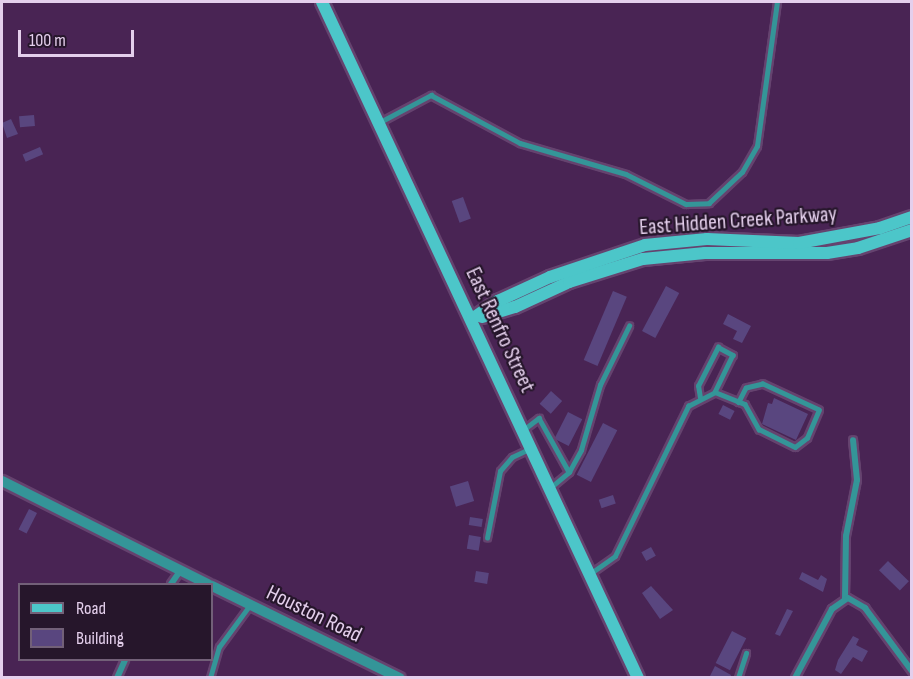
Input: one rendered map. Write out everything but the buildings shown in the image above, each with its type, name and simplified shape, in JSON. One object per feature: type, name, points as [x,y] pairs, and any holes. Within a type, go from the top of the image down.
[{"type":"main road","name":"East Renfro Street","points":[[322,2],[638,678]]},
{"type":"main road","name":"East Hidden Creek Parkway","points":[[744,249],[831,239],[912,217]]},
{"type":"main road","points":[[472,319],[515,307],[597,272],[643,259],[744,249],[827,253],[858,248],[912,230]]},
{"type":"street","points":[[845,599],[846,536],[857,480],[853,440]]},
{"type":"street","name":"Houston Road","points":[[2,481],[206,583]]},
{"type":"street","points":[[172,583],[180,571]]},
{"type":"street","name":"Houston Road","points":[[213,586],[400,678]]},
{"type":"street","points":[[795,678],[814,636],[832,609],[845,599],[858,601],[865,608],[912,671]]},
{"type":"street","points":[[117,678],[125,661]]},
{"type":"lane","points":[[380,122],[431,95],[520,143],[626,174],[686,204],[709,203],[742,172],[757,146],[777,2]]},
{"type":"lane","points":[[550,488],[569,472],[591,426],[600,385],[629,326]]},
{"type":"lane","points":[[589,574],[615,556],[688,406],[715,392],[732,356],[717,347],[698,386],[700,398]]},
{"type":"lane","points":[[715,392],[739,402],[745,404],[759,429],[795,447],[807,438],[819,410],[764,384],[746,388],[739,402]]},
{"type":"lane","points":[[523,430],[539,418],[569,472]]},
{"type":"lane","points":[[487,538],[500,471],[512,457],[531,448]]},
{"type":"lane","points":[[210,678],[219,647],[250,605]]},
{"type":"lane","points":[[738,678],[746,653]]}]
